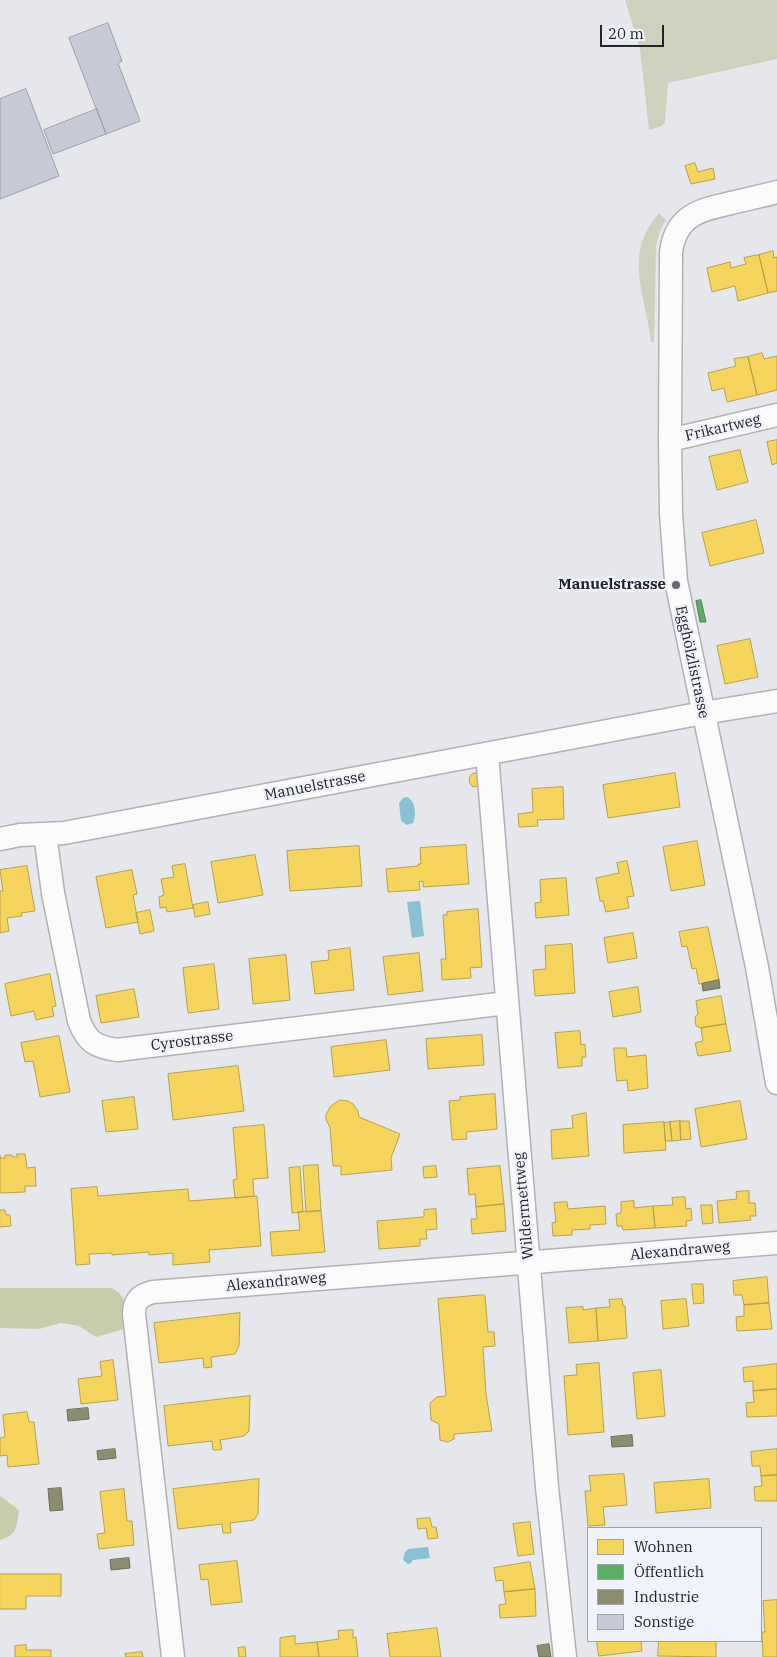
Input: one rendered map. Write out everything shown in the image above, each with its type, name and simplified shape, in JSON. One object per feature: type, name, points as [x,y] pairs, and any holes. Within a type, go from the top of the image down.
[{"type":"street","name":"Egghölzlistrasse","points":[[777,192],[702,210],[686,220],[675,235],[671,252],[670,379],[671,523],[676,581],[703,713],[767,965],[777,1083]]},
{"type":"street","name":"Frikartweg","points":[[670,440],[777,415]]},
{"type":"street","name":"Manuelstrasse","points":[[0,839],[20,835],[64,833],[703,713],[777,701]]},
{"type":"street","name":"Wildermettweg","points":[[487,754],[552,1538],[565,1657]]},
{"type":"street","name":"Cyrostrasse","points":[[45,834],[53,893],[79,1021],[84,1034],[92,1042],[103,1048],[118,1050],[507,1003]]},
{"type":"street","name":"Alexandraweg","points":[[172,1657],[134,1314],[135,1305],[140,1296],[153,1292],[777,1243]]},
{"type":"green space","points":[[625,0],[777,0],[777,59],[668,83],[665,122],[662,126],[649,130],[640,49]]},
{"type":"green space","points":[[659,213],[666,220],[660,231],[656,246],[654,342],[651,342],[639,275],[639,260],[641,244]]},
{"type":"green space","points":[[0,1288],[112,1288],[121,1296],[126,1305],[128,1328],[96,1337],[79,1326],[61,1323],[39,1329],[0,1328]]},
{"type":"green space","points":[[0,1496],[19,1510],[18,1521],[13,1533],[0,1540]]},
{"type":"water","points":[[407,797],[412,801],[415,812],[413,823],[407,825],[401,821],[399,803],[403,798]]},
{"type":"water","points":[[420,901],[424,936],[412,938],[407,902]]},
{"type":"water","points":[[428,1547],[430,1558],[413,1560],[408,1564],[403,1560],[408,1549]]},
{"type":"building: Wohnen","points":[[695,163],[698,172],[713,168],[715,179],[691,184],[685,166]]},
{"type":"building: Wohnen","points":[[773,251],[774,258],[777,257],[777,291],[768,293],[759,255]]},
{"type":"building: Wohnen","points":[[759,255],[768,293],[738,301],[735,286],[712,292],[707,268],[730,262],[731,268],[746,264],[744,258]]},
{"type":"building: Wohnen","points":[[762,353],[764,359],[777,356],[777,390],[757,395],[748,357]]},
{"type":"building: Wohnen","points":[[748,357],[757,395],[727,402],[724,388],[712,391],[708,373],[736,366],[734,359]]},
{"type":"building: Wohnen","points":[[777,440],[777,463],[772,465],[767,442]]},
{"type":"building: Wohnen","points":[[740,450],[748,482],[717,490],[709,457]]},
{"type":"building: Wohnen","points":[[756,520],[764,553],[710,566],[702,533]]},
{"type":"building: Wohnen","points":[[750,639],[758,677],[725,684],[717,646]]},
{"type":"building: Wohnen","points":[[474,773],[478,774],[479,785],[473,787],[469,782],[470,776]]},
{"type":"building: Wohnen","points":[[675,773],[680,807],[608,818],[603,785]]},
{"type":"building: Wohnen","points":[[563,787],[564,819],[537,820],[538,826],[519,827],[518,814],[533,812],[532,789]]},
{"type":"building: Wohnen","points":[[697,841],[705,885],[671,891],[663,847]]},
{"type":"building: Wohnen","points":[[466,845],[469,884],[423,887],[423,881],[419,882],[420,890],[388,892],[386,869],[418,866],[418,864],[421,864],[420,848]]},
{"type":"building: Wohnen","points":[[359,846],[362,886],[290,891],[287,851]]},
{"type":"building: Wohnen","points":[[255,855],[263,895],[218,903],[211,862]]},
{"type":"building: Wohnen","points":[[627,861],[634,896],[627,897],[629,908],[606,912],[603,901],[600,901],[596,878],[619,873],[617,863]]},
{"type":"building: Wohnen","points":[[185,864],[193,908],[167,912],[166,907],[160,908],[159,897],[164,895],[161,879],[174,877],[172,866]]},
{"type":"building: Wohnen","points":[[27,866],[35,911],[21,913],[22,916],[7,918],[9,931],[0,933],[0,891],[3,891],[0,870]]},
{"type":"building: Wohnen","points":[[132,870],[137,894],[133,895],[138,922],[106,928],[96,877]]},
{"type":"building: Wohnen","points":[[566,878],[569,915],[536,918],[535,903],[541,902],[540,880]]},
{"type":"building: Wohnen","points":[[208,902],[210,914],[195,917],[193,905]]},
{"type":"building: Wohnen","points":[[478,909],[482,967],[470,968],[471,978],[442,980],[441,959],[446,959],[443,915],[447,915],[447,912]]},
{"type":"building: Wohnen","points":[[150,910],[154,931],[140,934],[136,913]]},
{"type":"building: Wohnen","points":[[708,927],[719,980],[699,984],[696,968],[692,969],[687,946],[682,947],[679,932]]},
{"type":"building: Wohnen","points":[[633,933],[637,958],[608,963],[604,938]]},
{"type":"building: Wohnen","points":[[572,944],[575,993],[535,996],[533,970],[546,969],[545,946]]},
{"type":"building: Wohnen","points":[[350,948],[354,990],[315,994],[311,962],[329,960],[328,951]]},
{"type":"building: Wohnen","points":[[419,953],[423,991],[388,995],[383,957]]},
{"type":"building: Wohnen","points":[[286,955],[290,1000],[253,1004],[249,959]]},
{"type":"building: Wohnen","points":[[214,964],[219,1009],[188,1013],[183,968]]},
{"type":"building: Wohnen","points":[[50,974],[56,1006],[52,1007],[54,1016],[36,1020],[34,1011],[11,1016],[5,984]]},
{"type":"building: Wohnen","points":[[638,987],[641,1012],[613,1017],[609,992]]},
{"type":"building: Wohnen","points":[[134,989],[139,1017],[101,1023],[96,996]]},
{"type":"building: Wohnen","points":[[721,996],[726,1024],[701,1028],[696,1026],[695,1017],[698,1014],[696,1001]]},
{"type":"building: Wohnen","points":[[726,1024],[731,1051],[698,1056],[695,1043],[703,1041],[701,1028]]},
{"type":"building: Wohnen","points":[[580,1031],[581,1045],[585,1044],[586,1057],[582,1057],[582,1066],[558,1068],[555,1033]]},
{"type":"building: Wohnen","points":[[482,1035],[484,1065],[428,1069],[426,1039]]},
{"type":"building: Wohnen","points":[[59,1036],[70,1092],[40,1097],[33,1061],[25,1062],[21,1043]]},
{"type":"building: Wohnen","points":[[386,1040],[390,1070],[334,1077],[331,1047]]},
{"type":"building: Wohnen","points":[[614,1048],[626,1048],[627,1057],[646,1055],[648,1088],[628,1091],[627,1080],[617,1081]]},
{"type":"building: Wohnen","points":[[238,1066],[244,1111],[173,1120],[168,1074]]},
{"type":"building: Wohnen","points":[[495,1094],[497,1129],[466,1132],[467,1139],[452,1140],[449,1101],[460,1100],[460,1097]]},
{"type":"building: Wohnen","points":[[134,1097],[138,1129],[106,1132],[102,1101]]},
{"type":"building: Wohnen","points":[[340,1100],[353,1104],[358,1111],[359,1117],[400,1134],[391,1158],[392,1170],[341,1175],[341,1166],[333,1166],[330,1127],[326,1120],[326,1115],[330,1107]]},
{"type":"building: Wohnen","points":[[740,1101],[747,1139],[701,1147],[695,1109]]},
{"type":"building: Wohnen","points":[[586,1113],[589,1156],[552,1159],[551,1130],[573,1128],[572,1116]]},
{"type":"building: Wohnen","points":[[680,1121],[689,1121],[691,1139],[681,1140]]},
{"type":"building: Wohnen","points":[[680,1121],[681,1140],[672,1141],[670,1122]]},
{"type":"building: Wohnen","points":[[664,1122],[666,1150],[624,1153],[623,1125]]},
{"type":"building: Wohnen","points":[[670,1122],[672,1141],[665,1141],[664,1123]]},
{"type":"building: Wohnen","points":[[264,1125],[268,1178],[253,1179],[254,1196],[235,1198],[233,1180],[237,1179],[233,1128]]},
{"type":"building: Wohnen","points":[[17,1154],[25,1154],[27,1168],[35,1167],[36,1186],[25,1186],[25,1192],[0,1193],[0,1158],[5,1158],[5,1155],[17,1157]]},
{"type":"building: Wohnen","points":[[318,1165],[321,1211],[306,1212],[303,1166]]},
{"type":"building: Wohnen","points":[[436,1166],[437,1177],[424,1178],[423,1167]]},
{"type":"building: Wohnen","points":[[500,1166],[504,1204],[476,1207],[475,1194],[469,1195],[467,1169]]},
{"type":"building: Wohnen","points":[[300,1167],[303,1212],[292,1213],[289,1168]]},
{"type":"building: Wohnen","points":[[97,1187],[98,1196],[188,1189],[189,1201],[257,1196],[261,1246],[209,1250],[210,1262],[173,1265],[173,1253],[149,1255],[149,1252],[112,1255],[112,1253],[89,1254],[90,1264],[76,1265],[71,1189]]},
{"type":"building: Wohnen","points":[[749,1191],[749,1203],[755,1203],[756,1216],[750,1216],[751,1220],[719,1223],[717,1201],[737,1199],[736,1192]]},
{"type":"building: Wohnen","points":[[685,1197],[686,1209],[691,1208],[692,1220],[686,1221],[687,1226],[655,1228],[653,1206],[673,1205],[672,1198]]},
{"type":"building: Wohnen","points":[[634,1201],[634,1208],[653,1206],[655,1228],[623,1230],[622,1226],[617,1226],[616,1214],[621,1213],[621,1202]]},
{"type":"building: Wohnen","points":[[567,1202],[568,1209],[605,1206],[606,1224],[590,1225],[590,1229],[572,1230],[572,1235],[553,1236],[552,1223],[556,1222],[554,1203]]},
{"type":"building: Wohnen","points":[[504,1204],[506,1231],[472,1234],[471,1219],[477,1219],[476,1207]]},
{"type":"building: Wohnen","points":[[701,1205],[712,1205],[713,1223],[703,1224]]},
{"type":"building: Wohnen","points":[[436,1209],[437,1229],[426,1230],[427,1239],[420,1239],[420,1246],[379,1249],[377,1221],[424,1217],[424,1210]]},
{"type":"building: Wohnen","points":[[0,1210],[5,1210],[6,1215],[10,1215],[11,1226],[0,1227]]},
{"type":"building: Wohnen","points":[[321,1211],[325,1252],[272,1256],[270,1232],[300,1230],[298,1212]]},
{"type":"building: Wohnen","points":[[767,1277],[769,1303],[744,1305],[742,1295],[734,1295],[733,1281]]},
{"type":"building: Wohnen","points":[[692,1284],[703,1284],[704,1303],[694,1304]]},
{"type":"building: Wohnen","points":[[484,1295],[488,1332],[494,1332],[495,1346],[483,1347],[486,1394],[492,1431],[454,1434],[454,1439],[448,1442],[440,1440],[439,1424],[431,1420],[430,1403],[437,1397],[446,1396],[438,1299]]},
{"type":"building: Wohnen","points":[[622,1299],[623,1306],[625,1306],[627,1338],[598,1341],[596,1308],[610,1307],[609,1300]]},
{"type":"building: Wohnen","points":[[686,1299],[689,1326],[663,1329],[661,1301]]},
{"type":"building: Wohnen","points":[[769,1303],[772,1329],[737,1331],[736,1317],[744,1316],[744,1305]]},
{"type":"building: Wohnen","points":[[583,1307],[583,1310],[596,1308],[598,1341],[569,1343],[566,1308]]},
{"type":"building: Wohnen","points":[[240,1313],[239,1346],[235,1354],[211,1357],[212,1367],[204,1368],[203,1358],[159,1363],[154,1323]]},
{"type":"building: Wohnen","points":[[113,1360],[118,1400],[81,1404],[78,1379],[102,1376],[100,1362]]},
{"type":"building: Wohnen","points":[[599,1363],[604,1432],[568,1435],[564,1376],[577,1375],[576,1365]]},
{"type":"building: Wohnen","points":[[777,1364],[777,1389],[753,1391],[753,1381],[744,1382],[743,1368]]},
{"type":"building: Wohnen","points":[[661,1370],[665,1416],[637,1419],[633,1373]]},
{"type":"building: Wohnen","points":[[777,1389],[777,1416],[747,1417],[746,1403],[754,1402],[753,1391]]},
{"type":"building: Wohnen","points":[[250,1396],[249,1431],[244,1436],[220,1440],[222,1449],[218,1450],[213,1450],[212,1441],[168,1446],[164,1406]]},
{"type":"building: Wohnen","points":[[27,1412],[29,1422],[34,1422],[39,1464],[8,1467],[7,1455],[0,1456],[0,1438],[5,1437],[3,1415]]},
{"type":"building: Wohnen","points":[[777,1449],[777,1475],[761,1476],[760,1466],[752,1466],[751,1452]]},
{"type":"building: Wohnen","points":[[624,1474],[627,1505],[603,1507],[605,1525],[588,1526],[585,1491],[591,1491],[589,1476]]},
{"type":"building: Wohnen","points":[[777,1475],[777,1501],[755,1501],[754,1487],[762,1486],[761,1476]]},
{"type":"building: Wohnen","points":[[259,1479],[258,1514],[254,1520],[230,1523],[231,1533],[223,1533],[222,1524],[178,1529],[173,1489]]},
{"type":"building: Wohnen","points":[[709,1479],[711,1508],[656,1513],[654,1483]]},
{"type":"building: Wohnen","points":[[124,1489],[127,1521],[132,1521],[134,1545],[99,1549],[97,1534],[105,1533],[100,1492]]},
{"type":"building: Wohnen","points":[[430,1518],[432,1527],[436,1527],[438,1538],[428,1539],[426,1528],[418,1529],[417,1519]]},
{"type":"building: Wohnen","points":[[530,1522],[534,1554],[518,1556],[513,1524]]},
{"type":"building: Wohnen","points":[[237,1561],[242,1602],[211,1605],[208,1579],[201,1580],[199,1565]]},
{"type":"building: Wohnen","points":[[530,1562],[535,1589],[504,1592],[503,1580],[496,1581],[494,1568]]},
{"type":"building: Wohnen","points":[[0,1574],[61,1574],[61,1596],[26,1596],[26,1609],[0,1609]]},
{"type":"building: Wohnen","points":[[535,1589],[536,1616],[500,1618],[499,1605],[506,1604],[504,1592]]},
{"type":"building: Wohnen","points":[[777,1600],[777,1657],[763,1657],[762,1632],[765,1632],[763,1601]]},
{"type":"building: Wohnen","points":[[437,1628],[441,1657],[390,1657],[387,1634]]},
{"type":"building: Wohnen","points":[[353,1630],[353,1638],[356,1637],[358,1657],[319,1657],[317,1642],[339,1639],[338,1631]]},
{"type":"building: Wohnen","points":[[295,1636],[295,1644],[317,1642],[319,1657],[280,1657],[280,1638]]},
{"type":"building: Wohnen","points":[[597,1642],[641,1642],[642,1651],[599,1656]]},
{"type":"building: Wohnen","points":[[659,1642],[716,1642],[716,1657],[658,1656]]},
{"type":"building: Wohnen","points":[[26,1645],[26,1650],[51,1650],[51,1657],[15,1657],[15,1646]]},
{"type":"building: Wohnen","points":[[245,1647],[246,1657],[239,1657],[238,1648]]},
{"type":"building: Wohnen","points":[[142,1652],[143,1657],[126,1657],[125,1654]]},
{"type":"building: Öffentlich","points":[[701,600],[706,622],[700,622],[696,601]]},
{"type":"building: Industrie","points":[[719,980],[720,988],[703,991],[702,984]]},
{"type":"building: Industrie","points":[[88,1408],[89,1419],[68,1421],[67,1410]]},
{"type":"building: Industrie","points":[[632,1435],[633,1446],[612,1447],[611,1437]]},
{"type":"building: Industrie","points":[[115,1449],[116,1458],[98,1460],[97,1451]]},
{"type":"building: Industrie","points":[[61,1488],[63,1510],[50,1511],[48,1489]]},
{"type":"building: Industrie","points":[[129,1558],[130,1568],[111,1570],[110,1560]]},
{"type":"building: Industrie","points":[[549,1644],[551,1657],[539,1657],[537,1646]]},
{"type":"building: Sonstige","points":[[108,23],[122,61],[118,63],[140,121],[106,134],[69,38]]},
{"type":"building: Sonstige","points":[[26,89],[59,176],[0,199],[0,99]]},
{"type":"building: Sonstige","points":[[97,109],[106,134],[53,154],[44,130]]},
{"type":"place","name":"Manuelstrasse","points":[[676,585]]}]
